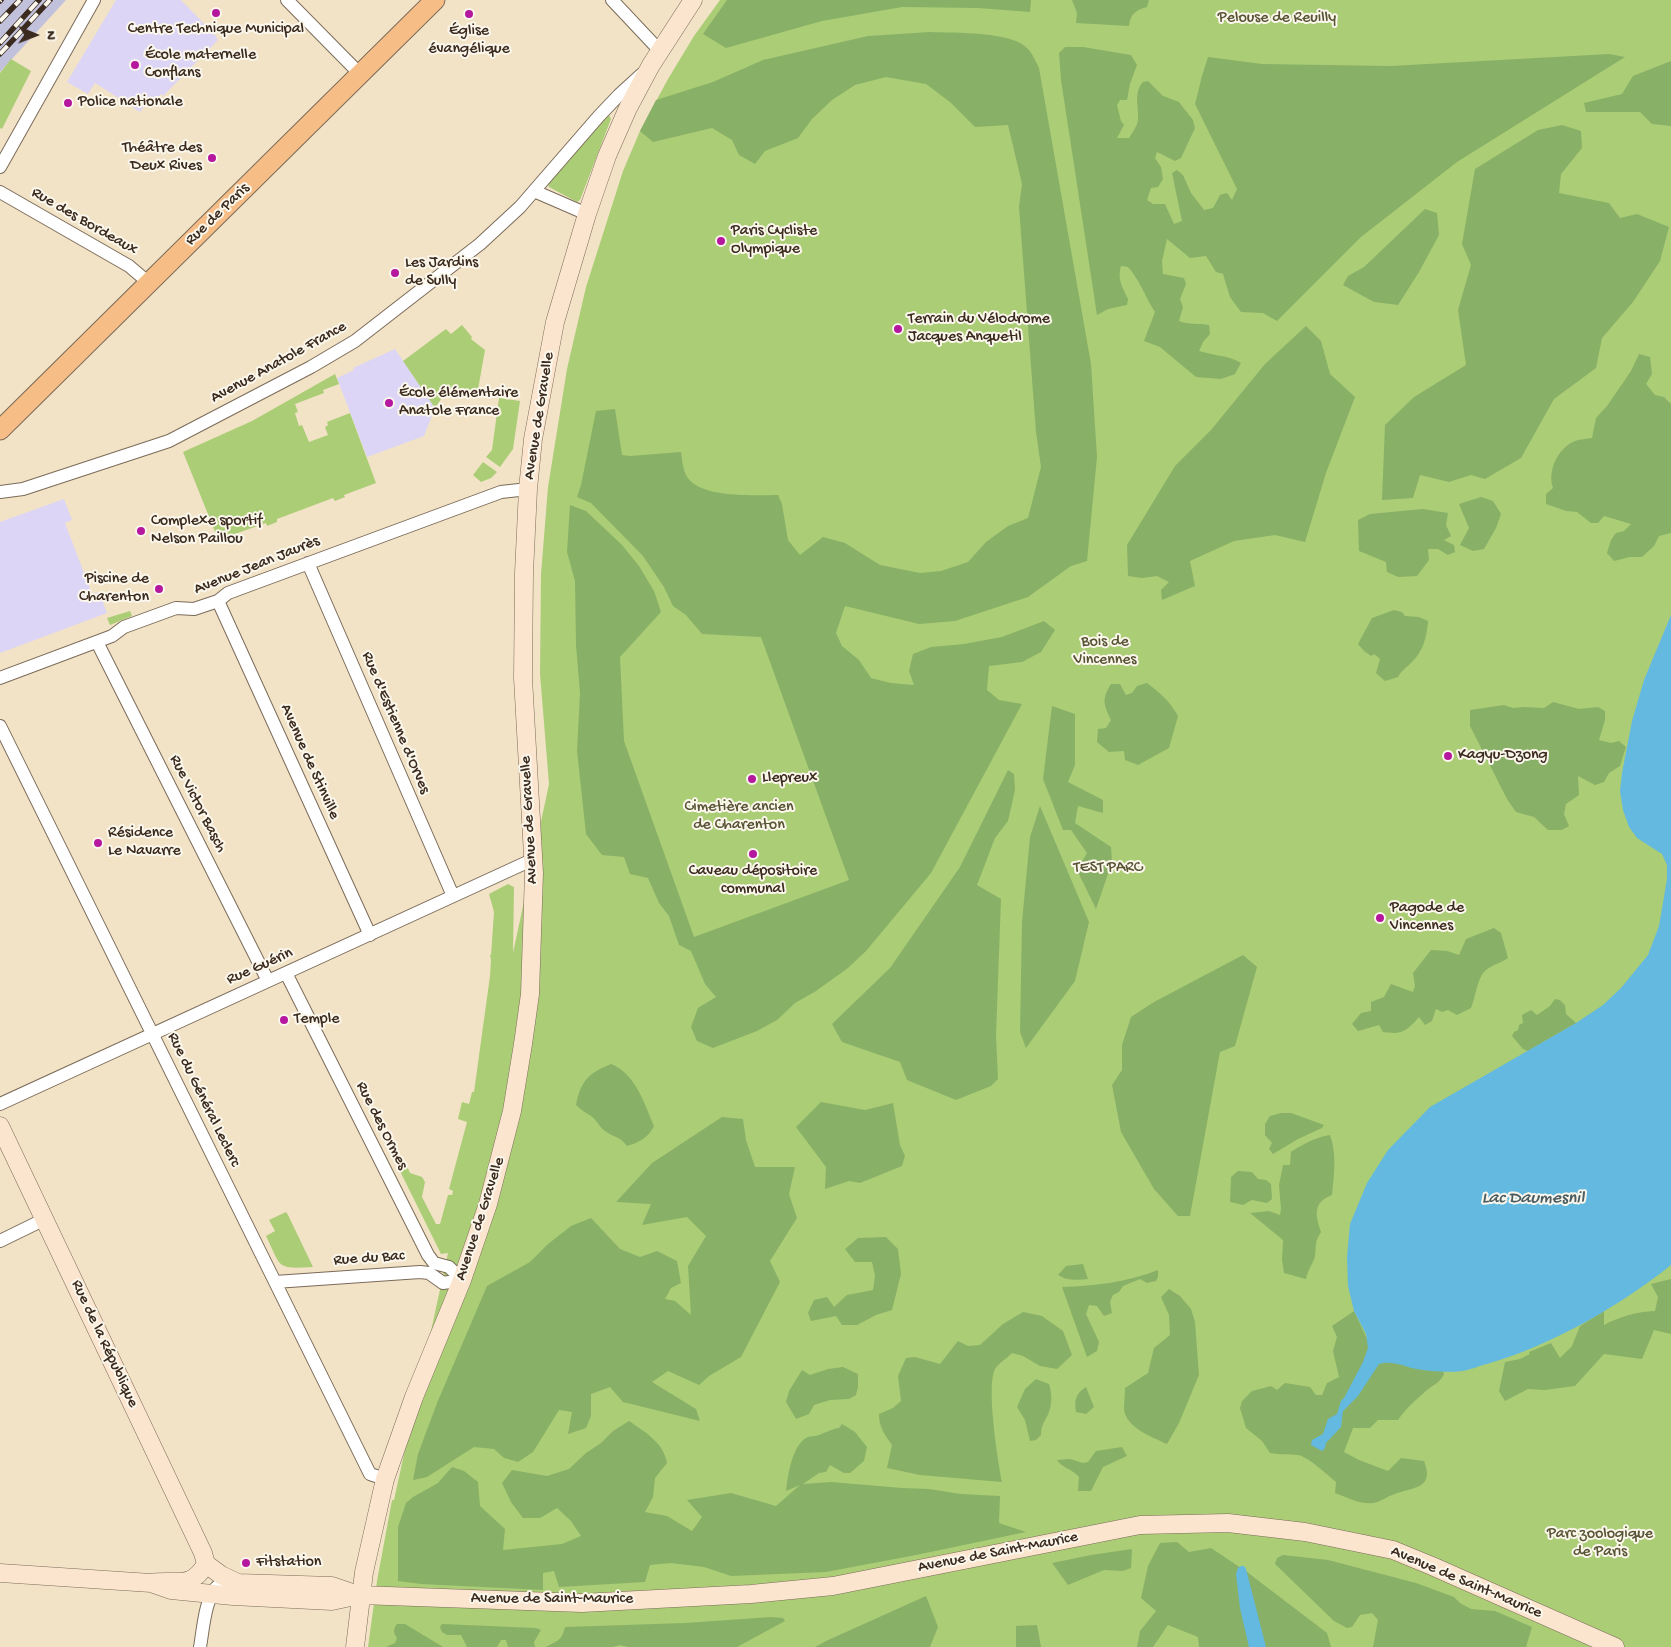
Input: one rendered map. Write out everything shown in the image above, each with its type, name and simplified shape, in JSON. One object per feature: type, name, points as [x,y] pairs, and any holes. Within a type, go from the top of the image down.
[{"type":"main road","name":"Rue de Paris","points":[[0,430],[435,0]]},
{"type":"main road","name":"Avenue de Gravelle","points":[[354,1647],[366,1560],[385,1479],[414,1397],[462,1280],[488,1204],[516,1091],[530,994],[534,859],[523,678],[524,573],[528,489],[534,439],[555,322],[587,214],[624,101],[656,58],[693,0]]},
{"type":"main road","name":"Rue de la République","points":[[0,1126],[203,1553],[206,1564]]},
{"type":"main road","name":"Avenue de Saint-Maurice","points":[[360,1596],[582,1603],[751,1594],[833,1586],[1140,1524],[1228,1523],[1306,1532],[1393,1550],[1615,1647]]},
{"type":"main road","points":[[151,1583],[165,1580],[190,1581],[199,1575],[206,1564],[220,1576],[238,1582],[332,1586],[360,1596]]},
{"type":"main road","points":[[0,1573],[151,1583],[171,1590],[332,1600],[360,1596]]},
{"type":"street","points":[[0,167],[94,0]]},
{"type":"street","points":[[287,0],[360,74]]},
{"type":"street","points":[[612,0],[656,58]]},
{"type":"street","name":"Avenue Anatole France","points":[[0,492],[23,489],[169,441],[311,367],[355,341],[480,244],[520,207],[624,101]]},
{"type":"street","points":[[534,191],[587,214]]},
{"type":"street","name":"Rue des Bordeaux","points":[[0,192],[128,266],[149,283]]},
{"type":"street","name":"Avenue Jean Jaurès","points":[[0,678],[97,642],[112,636],[124,627],[176,608],[186,610],[218,601],[228,593],[308,562],[501,492],[528,489]]},
{"type":"street","name":"Rue d'Estienne d'Orves","points":[[308,562],[453,896]]},
{"type":"street","name":"Avenue de Stinville","points":[[218,601],[370,935]]},
{"type":"street","name":"Rue Victor Basch","points":[[97,642],[268,981]]},
{"type":"street","name":"Rue du Général Leclerc","points":[[0,726],[370,1474],[385,1479]]},
{"type":"street","name":"Rue Guérin","points":[[0,1104],[534,859]]},
{"type":"street","name":"Rue des Ormes","points":[[286,973],[428,1266]]},
{"type":"street","points":[[0,1241],[45,1219]]},
{"type":"street","points":[[428,1266],[449,1267],[462,1280]]},
{"type":"street","name":"Rue du Bac","points":[[275,1282],[428,1266]]},
{"type":"street","points":[[200,1647],[208,1592],[218,1586],[238,1582]]},
{"type":"shaded area","points":[[0,0],[66,0],[0,72]]},
{"type":"shaded area","name":"École maternelle Conflans","points":[[116,0],[181,0],[218,40],[163,96],[161,94],[149,107],[146,104],[140,112],[95,83],[88,94],[67,82]]},
{"type":"shaded area","name":"École élémentaire Anatole France","points":[[395,349],[435,408],[424,436],[367,457],[337,378],[354,370],[353,368]]},
{"type":"shaded area","points":[[64,499],[72,520],[65,523],[92,594],[99,592],[107,613],[0,653],[0,522]]},
{"type":"green space","name":"Bois de Vincennes","points":[[720,0],[1671,0],[1671,1647],[368,1647],[377,1581],[392,1500],[394,1500],[448,1253],[441,1254],[399,1169],[407,1166],[410,1173],[422,1177],[425,1182],[422,1197],[436,1224],[440,1224],[448,1195],[452,1195],[453,1191],[449,1189],[467,1122],[458,1119],[462,1102],[469,1104],[472,1092],[474,1092],[490,976],[494,912],[489,894],[508,884],[514,887],[513,953],[549,784],[540,674],[541,574],[548,487],[567,369],[586,287],[623,171],[640,131],[668,79],[694,36]]},
{"type":"green space","points":[[727,0],[1031,0],[1030,12],[978,8],[902,7],[822,21],[726,48],[703,34]]},
{"type":"green space","points":[[1072,0],[1149,0],[1147,7],[1137,11],[1132,16],[1129,26],[1076,23],[1077,13]]},
{"type":"green space","points":[[930,32],[983,34],[1011,39],[1029,50],[1039,68],[1091,364],[1097,457],[1087,561],[1071,566],[1028,597],[955,621],[919,624],[845,606],[836,633],[842,646],[859,660],[871,678],[891,683],[914,685],[909,671],[913,654],[931,647],[964,644],[1002,637],[1044,621],[1055,630],[1041,652],[1022,662],[989,666],[987,690],[999,700],[1022,704],[931,873],[866,951],[848,968],[816,991],[795,1003],[777,1020],[757,1031],[713,1048],[697,1041],[691,1027],[698,1008],[716,997],[705,984],[691,951],[679,945],[669,916],[659,903],[648,878],[630,874],[624,857],[602,855],[586,834],[577,751],[580,693],[576,645],[575,581],[567,552],[570,505],[586,511],[622,545],[639,566],[654,591],[661,612],[620,657],[624,741],[694,937],[849,880],[761,637],[702,634],[686,615],[673,606],[664,587],[643,556],[591,503],[577,497],[596,411],[615,409],[622,455],[681,452],[686,475],[692,483],[702,488],[728,494],[778,495],[782,504],[788,540],[800,555],[823,537],[845,543],[880,565],[920,573],[941,571],[968,562],[986,542],[1008,526],[1028,518],[1041,467],[1036,432],[1019,207],[1022,184],[1008,125],[975,127],[950,102],[926,84],[886,77],[855,85],[832,100],[812,119],[798,138],[765,151],[755,164],[739,155],[732,140],[712,128],[653,142],[640,131],[656,100],[713,82],[763,60],[868,36]]},
{"type":"green space","points":[[1065,47],[1083,47],[1131,55],[1137,65],[1130,84],[1127,100],[1120,100],[1117,105],[1121,121],[1124,125],[1117,138],[1129,138],[1136,127],[1138,120],[1137,95],[1143,82],[1148,81],[1163,96],[1179,102],[1193,120],[1195,128],[1181,158],[1175,161],[1157,152],[1155,158],[1161,167],[1163,179],[1158,187],[1151,188],[1147,200],[1153,204],[1165,204],[1174,224],[1182,221],[1172,173],[1177,170],[1183,175],[1191,193],[1204,210],[1213,208],[1220,195],[1227,193],[1232,200],[1237,189],[1195,104],[1208,57],[1262,64],[1391,66],[1609,54],[1625,57],[1457,162],[1361,237],[1277,321],[1263,313],[1241,312],[1230,297],[1223,274],[1216,272],[1206,256],[1190,258],[1167,239],[1162,261],[1163,274],[1184,278],[1186,284],[1180,299],[1183,307],[1179,321],[1209,325],[1210,334],[1203,342],[1199,351],[1231,358],[1241,363],[1235,374],[1221,379],[1196,377],[1160,347],[1144,341],[1155,312],[1136,277],[1128,267],[1121,266],[1120,275],[1122,287],[1128,299],[1127,305],[1108,309],[1097,315],[1061,80],[1059,53]]},
{"type":"green space","points":[[11,59],[31,71],[2,129],[0,128],[0,73]]},
{"type":"green space","points":[[1671,61],[1671,126],[1652,124],[1640,112],[1586,112],[1584,103],[1622,94],[1633,76]]},
{"type":"green space","points":[[609,115],[611,119],[580,200],[577,202],[549,187],[548,184],[551,179]]},
{"type":"green space","points":[[1562,125],[1581,131],[1582,148],[1561,174],[1559,193],[1609,203],[1620,218],[1637,214],[1669,227],[1660,261],[1633,302],[1602,338],[1596,368],[1554,399],[1521,458],[1485,479],[1471,475],[1449,482],[1420,475],[1413,498],[1382,500],[1385,425],[1414,397],[1466,365],[1458,310],[1471,265],[1462,244],[1475,169],[1538,130]]},
{"type":"green space","points":[[1425,209],[1437,213],[1439,235],[1398,305],[1374,302],[1343,285],[1348,276],[1364,267]]},
{"type":"green space","points":[[462,325],[472,337],[471,339],[485,350],[477,395],[447,390],[435,408],[403,361],[446,329],[451,334]]},
{"type":"green space","points":[[1306,326],[1321,341],[1330,374],[1355,397],[1326,473],[1305,542],[1275,535],[1234,541],[1190,561],[1195,586],[1162,600],[1161,590],[1169,582],[1157,576],[1142,578],[1128,576],[1127,545],[1175,466],[1211,430],[1265,364]]},
{"type":"green space","points":[[1639,354],[1650,357],[1652,374],[1646,384],[1655,395],[1664,397],[1671,404],[1671,533],[1659,536],[1654,546],[1642,557],[1630,557],[1614,561],[1607,553],[1611,540],[1616,533],[1624,531],[1631,524],[1604,516],[1598,523],[1591,523],[1577,512],[1566,511],[1546,504],[1546,494],[1553,488],[1553,468],[1559,454],[1575,441],[1592,438],[1596,418],[1607,406],[1631,371]]},
{"type":"green space","points":[[335,374],[339,384],[323,390],[324,393],[295,404],[298,412],[295,413],[299,426],[302,425],[309,442],[328,435],[325,427],[328,425],[327,422],[350,413],[376,483],[344,495],[345,497],[335,501],[333,498],[277,519],[277,522],[267,526],[266,523],[218,539],[183,452],[252,421]]},
{"type":"green space","points":[[499,398],[520,401],[513,449],[500,467],[486,457],[492,450]]},
{"type":"green space","points":[[483,462],[497,472],[491,478],[481,482],[473,475]]},
{"type":"green space","points":[[1481,497],[1493,501],[1501,514],[1496,528],[1484,549],[1473,551],[1460,545],[1469,528],[1459,504]]},
{"type":"green space","points":[[1423,509],[1448,513],[1446,525],[1451,536],[1444,540],[1454,545],[1455,552],[1448,555],[1438,549],[1428,549],[1429,560],[1417,576],[1398,577],[1387,572],[1386,562],[1359,551],[1358,520],[1370,514]]},
{"type":"green space","points":[[1394,610],[1402,612],[1405,616],[1419,617],[1428,621],[1424,643],[1416,658],[1398,677],[1385,681],[1376,673],[1380,659],[1374,654],[1371,656],[1358,644],[1372,618]]},
{"type":"green space","points":[[130,611],[132,616],[110,625],[107,618]]},
{"type":"green space","points":[[1147,683],[1172,706],[1178,716],[1169,748],[1138,765],[1125,760],[1124,751],[1109,752],[1097,742],[1098,729],[1106,728],[1111,720],[1105,698],[1111,684],[1120,684],[1126,695],[1132,693],[1137,686]]},
{"type":"green space","points":[[1553,702],[1579,709],[1598,707],[1605,711],[1605,720],[1599,740],[1611,743],[1619,741],[1626,747],[1620,766],[1609,773],[1604,782],[1595,785],[1578,776],[1579,795],[1566,804],[1564,814],[1569,826],[1562,830],[1548,830],[1534,817],[1516,812],[1507,799],[1470,726],[1470,710],[1504,705],[1513,708],[1544,708]]},
{"type":"green space","name":"TEST PARC","points":[[1052,706],[1075,714],[1075,765],[1068,782],[1103,800],[1103,813],[1078,806],[1075,823],[1111,847],[1112,862],[1096,909],[1077,870],[1087,853],[1071,830],[1063,830],[1043,779]]},
{"type":"green space","points":[[1008,770],[1014,774],[1015,790],[1008,821],[995,838],[977,885],[1001,899],[996,1035],[998,1079],[991,1086],[956,1100],[907,1080],[900,1062],[842,1042],[832,1024],[890,968],[960,867]]},
{"type":"green space","points":[[1040,806],[1089,922],[1075,981],[1026,1048],[1020,1032],[1022,922],[1030,837]]},
{"type":"green space","points":[[1494,928],[1501,933],[1508,958],[1488,968],[1483,973],[1471,1008],[1457,1015],[1448,1010],[1442,1012],[1436,1009],[1432,1021],[1425,1025],[1419,1017],[1404,1031],[1395,1033],[1383,1032],[1379,1025],[1358,1031],[1352,1024],[1361,1013],[1371,1011],[1371,1002],[1384,997],[1391,984],[1413,992],[1415,986],[1413,973],[1431,950],[1447,951],[1459,955],[1466,939]]},
{"type":"green space","points":[[1243,955],[1257,967],[1235,1046],[1220,1052],[1190,1216],[1178,1216],[1154,1189],[1121,1132],[1112,1085],[1122,1070],[1122,1045],[1131,1017],[1154,1002]]},
{"type":"green space","points":[[1555,999],[1560,1000],[1565,1005],[1566,1014],[1576,1023],[1528,1051],[1523,1049],[1512,1036],[1518,1030],[1519,1025],[1523,1023],[1522,1015],[1531,1010],[1537,1015],[1550,1006]]},
{"type":"green space","points":[[611,1064],[620,1069],[633,1082],[643,1099],[654,1126],[643,1139],[627,1146],[620,1139],[605,1131],[593,1118],[576,1105],[580,1089],[587,1078]]},
{"type":"green space","points":[[821,1102],[865,1110],[893,1103],[900,1145],[905,1156],[902,1166],[860,1183],[849,1181],[825,1189],[826,1167],[796,1127]]},
{"type":"green space","points":[[1291,1113],[1324,1125],[1322,1128],[1298,1139],[1273,1154],[1269,1149],[1272,1143],[1265,1135],[1265,1124],[1270,1116]]},
{"type":"green space","points":[[722,1117],[743,1119],[746,1140],[755,1167],[795,1167],[789,1194],[797,1218],[770,1261],[780,1282],[741,1357],[709,1376],[699,1385],[668,1371],[652,1382],[696,1409],[700,1421],[623,1402],[610,1387],[591,1394],[591,1416],[586,1428],[568,1434],[572,1412],[559,1410],[533,1452],[518,1462],[504,1458],[494,1449],[474,1447],[427,1477],[413,1480],[418,1454],[437,1403],[487,1286],[530,1262],[548,1244],[571,1226],[591,1218],[620,1249],[640,1257],[657,1251],[677,1261],[681,1283],[671,1288],[665,1299],[675,1301],[691,1315],[688,1266],[706,1236],[687,1217],[642,1225],[651,1204],[616,1202],[652,1163]]},
{"type":"green space","points":[[1330,1135],[1334,1157],[1332,1195],[1321,1201],[1317,1210],[1321,1232],[1317,1241],[1315,1256],[1306,1279],[1284,1273],[1282,1260],[1283,1240],[1250,1213],[1269,1211],[1280,1215],[1279,1185],[1283,1165],[1290,1165],[1291,1152],[1310,1141]]},
{"type":"green space","points":[[1238,1171],[1252,1172],[1258,1179],[1266,1180],[1271,1184],[1272,1199],[1267,1203],[1252,1200],[1243,1205],[1230,1202],[1231,1177]]},
{"type":"green space","points":[[286,1212],[313,1267],[286,1267],[281,1264],[275,1255],[266,1236],[275,1231],[269,1220]]},
{"type":"green space","points":[[886,1237],[898,1249],[901,1274],[892,1310],[876,1315],[857,1325],[842,1325],[836,1316],[811,1321],[808,1313],[814,1300],[827,1297],[834,1307],[847,1295],[873,1290],[875,1276],[872,1262],[855,1262],[845,1249],[858,1238]]},
{"type":"green space","points":[[1083,1264],[1088,1279],[1076,1280],[1058,1275],[1066,1266]]},
{"type":"green space","points":[[1158,1270],[1156,1281],[1147,1283],[1140,1279],[1123,1286],[1119,1292],[1113,1295],[1110,1302],[1112,1313],[1104,1316],[1097,1306],[1089,1305],[1086,1314],[1099,1342],[1097,1351],[1087,1357],[1062,1287],[1111,1283],[1135,1278]]},
{"type":"green space","points":[[1671,1279],[1671,1334],[1654,1330],[1642,1359],[1604,1354],[1575,1386],[1545,1390],[1528,1389],[1505,1401],[1499,1391],[1505,1362],[1520,1359],[1530,1354],[1529,1352],[1551,1343],[1560,1358],[1572,1346],[1580,1326],[1604,1311],[1604,1325],[1629,1315],[1655,1311],[1658,1297],[1651,1284]]},
{"type":"green space","points":[[1169,1289],[1180,1296],[1191,1309],[1195,1322],[1199,1375],[1179,1423],[1167,1444],[1135,1427],[1129,1422],[1124,1409],[1125,1388],[1148,1373],[1154,1348],[1170,1335],[1169,1315],[1161,1297]]},
{"type":"green space","points":[[1354,1311],[1368,1341],[1418,1369],[1443,1370],[1444,1374],[1439,1381],[1411,1404],[1398,1420],[1378,1420],[1370,1428],[1353,1428],[1344,1452],[1388,1471],[1401,1458],[1424,1461],[1427,1470],[1427,1477],[1420,1485],[1373,1503],[1359,1502],[1335,1493],[1336,1482],[1302,1456],[1270,1453],[1262,1441],[1246,1428],[1240,1408],[1242,1401],[1252,1391],[1271,1386],[1277,1390],[1285,1383],[1310,1387],[1316,1395],[1322,1395],[1327,1383],[1339,1377],[1333,1351],[1337,1337],[1332,1326]]},
{"type":"green space","points":[[1023,1312],[1042,1316],[1063,1331],[1072,1355],[1057,1369],[1040,1366],[1023,1356],[1012,1353],[995,1369],[992,1407],[1002,1482],[920,1475],[887,1468],[892,1445],[880,1423],[879,1414],[893,1408],[901,1401],[898,1376],[906,1358],[915,1357],[940,1364],[958,1341],[968,1346],[980,1345],[1003,1324]]},
{"type":"green space","points":[[843,1367],[858,1374],[856,1395],[849,1399],[830,1400],[814,1405],[809,1414],[796,1419],[786,1402],[789,1391],[802,1370],[810,1375],[828,1369]]},
{"type":"green space","points":[[1036,1379],[1049,1384],[1051,1402],[1049,1412],[1042,1426],[1041,1435],[1036,1440],[1030,1441],[1025,1420],[1017,1407],[1025,1389]]},
{"type":"green space","points":[[1086,1387],[1094,1407],[1086,1414],[1076,1412],[1075,1404],[1076,1397]]},
{"type":"green space","points":[[629,1421],[658,1444],[667,1463],[655,1478],[653,1497],[645,1512],[667,1516],[692,1531],[702,1517],[687,1500],[731,1493],[776,1506],[800,1485],[786,1491],[792,1461],[798,1446],[808,1437],[839,1428],[842,1424],[855,1432],[867,1447],[864,1461],[850,1473],[844,1473],[830,1465],[826,1472],[819,1473],[803,1484],[831,1482],[1000,1496],[999,1523],[1026,1532],[826,1572],[731,1576],[704,1567],[671,1563],[650,1565],[645,1582],[559,1587],[554,1571],[543,1573],[543,1590],[421,1584],[398,1581],[398,1527],[406,1503],[438,1483],[452,1467],[464,1471],[478,1482],[480,1506],[505,1529],[503,1550],[562,1544],[581,1536],[571,1521],[557,1508],[540,1518],[523,1518],[511,1502],[502,1483],[512,1470],[547,1476],[569,1469],[613,1431]]},
{"type":"green space","points":[[1122,1447],[1127,1456],[1103,1467],[1091,1491],[1078,1491],[1079,1477],[1061,1465],[1057,1460],[1070,1459],[1083,1463],[1088,1462],[1096,1451]]},
{"type":"green space","points":[[1177,1542],[1189,1552],[1211,1548],[1247,1572],[1327,1633],[1331,1647],[1199,1647],[1198,1637],[1168,1625],[1153,1647],[1137,1647],[1140,1631],[1156,1611],[1141,1598],[1148,1566],[1160,1543]]},
{"type":"green space","points":[[1132,1549],[1131,1568],[1123,1571],[1104,1570],[1068,1585],[1052,1563],[1091,1555]]},
{"type":"green space","points":[[1283,1555],[1328,1560],[1416,1583],[1454,1597],[1471,1609],[1495,1611],[1532,1627],[1526,1647],[1373,1647],[1378,1620],[1372,1613],[1360,1615],[1352,1627],[1347,1628],[1334,1621],[1275,1564],[1277,1558]]},
{"type":"green space","points":[[926,1596],[938,1627],[930,1647],[815,1647],[826,1641]]},
{"type":"green space","points":[[771,1617],[783,1618],[785,1621],[737,1647],[628,1647],[620,1645],[613,1647],[546,1647],[560,1638],[565,1627],[685,1623]]},
{"type":"green space","points":[[397,1624],[405,1624],[443,1647],[386,1647],[395,1643],[397,1638],[394,1631]]},
{"type":"green space","points":[[442,1624],[536,1628],[541,1630],[534,1642],[535,1647],[508,1647],[506,1640],[501,1640],[497,1647],[467,1647],[461,1635],[447,1635],[442,1632],[440,1627]]},
{"type":"green space","points":[[1037,1625],[1041,1647],[1016,1647],[1016,1626]]},
{"type":"water","name":"Lac Daumesnil","points":[[1671,615],[1671,1265],[1607,1310],[1559,1336],[1511,1356],[1457,1372],[1421,1370],[1393,1363],[1379,1364],[1358,1396],[1343,1411],[1341,1427],[1326,1443],[1322,1451],[1311,1445],[1312,1440],[1323,1434],[1328,1419],[1337,1414],[1341,1401],[1363,1362],[1368,1348],[1366,1334],[1354,1311],[1348,1286],[1347,1257],[1350,1224],[1367,1183],[1388,1150],[1430,1107],[1576,1023],[1603,1005],[1621,988],[1648,955],[1659,926],[1667,879],[1667,865],[1662,854],[1637,838],[1629,827],[1623,810],[1620,791],[1632,721],[1644,680]]},
{"type":"water","points":[[1241,1566],[1244,1566],[1246,1569],[1266,1647],[1249,1647],[1240,1608],[1236,1574]]},
{"type":"railway","points":[[0,21],[20,0]]},
{"type":"railway","points":[[0,43],[39,0]]},
{"type":"railway","points":[[0,54],[50,0]]},
{"type":"place","name":"Centre Technique Municipal","points":[[216,13]]},
{"type":"place","name":"Église évangélique","points":[[469,14]]},
{"type":"place","name":"École maternelle Conflans","points":[[135,65]]},
{"type":"place","name":"Police nationale","points":[[68,103]]},
{"type":"place","name":"Théâtre des Deux Rives","points":[[212,158]]},
{"type":"place","name":"Paris Cycliste Olympique","points":[[721,241]]},
{"type":"place","name":"Les Jardins de Sully","points":[[395,273]]},
{"type":"place","name":"Terrain du Vélodrome Jacques Anquetil","points":[[898,329]]},
{"type":"place","name":"École élémentaire Anatole France","points":[[389,403]]},
{"type":"place","name":"Complexe sportif Nelson Paillou","points":[[141,531]]},
{"type":"place","name":"Piscine de Charenton","points":[[159,589]]},
{"type":"place","name":"Kagyu-Dzong","points":[[1448,756]]},
{"type":"place","name":"Llepreux","points":[[752,779]]},
{"type":"place","name":"Résidence Le Navarre","points":[[98,843]]},
{"type":"place","name":"Caveau dépositoire communal","points":[[753,854]]},
{"type":"place","name":"Pagode de Vincennes","points":[[1380,918]]},
{"type":"place","name":"Temple","points":[[284,1020]]},
{"type":"place","name":"Fitstation","points":[[246,1563]]},
{"type":"park label","name":"Pelouse de Reuilly","points":[[1277,19]]},
{"type":"park label","name":"Cimetière ancien de Charenton","points":[[739,817]]},
{"type":"park label","name":"Parc zoologique de Paris","points":[[1600,1544]]}]
